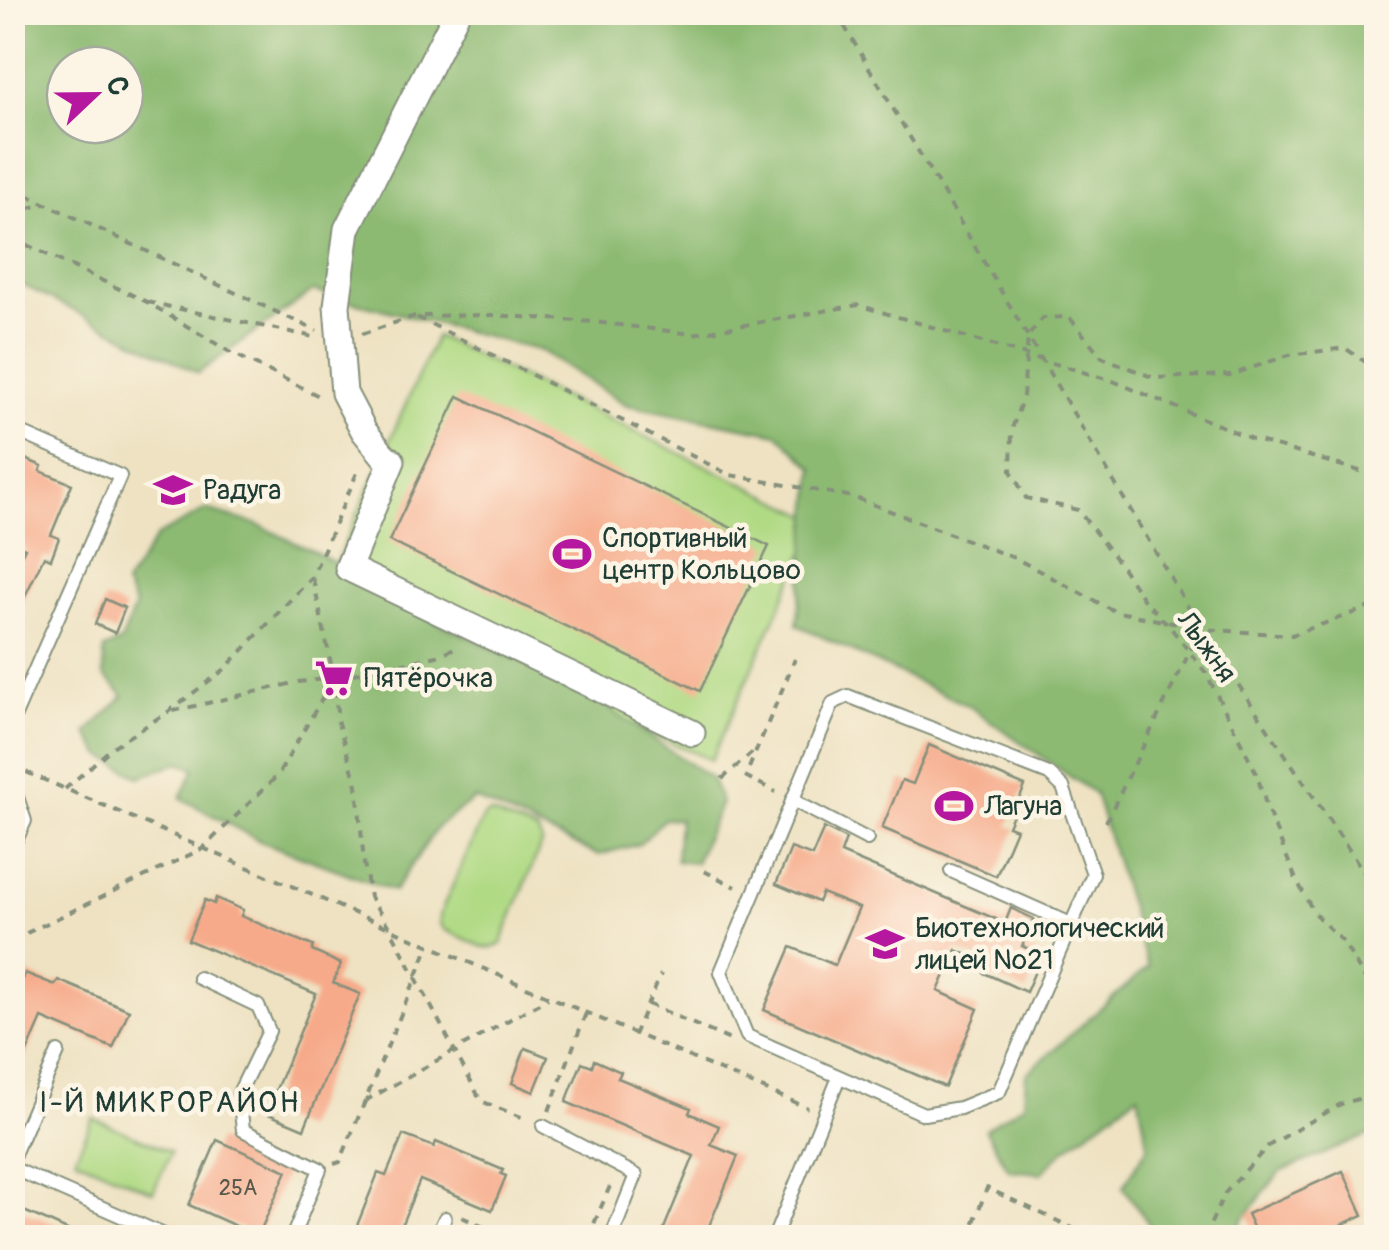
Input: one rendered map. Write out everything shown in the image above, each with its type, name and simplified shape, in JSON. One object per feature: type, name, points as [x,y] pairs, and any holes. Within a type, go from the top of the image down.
[{"type":"street","points":[[457,12],[347,229],[337,306],[344,392],[364,432],[392,461],[348,568],[692,734]]},
{"type":"lane","points":[[12,430],[120,476],[13,721]]},
{"type":"lane","points":[[848,696],[1049,774],[1063,786],[1094,874],[998,1092],[960,1108],[924,1114],[747,1036],[721,972],[753,895],[832,703],[848,696]]},
{"type":"lane","points":[[12,782],[25,820],[12,849]]},
{"type":"lane","points":[[792,800],[867,839]]},
{"type":"lane","points":[[952,871],[1071,924]]},
{"type":"lane","points":[[198,978],[258,1006],[269,1031],[239,1093],[243,1130],[320,1169],[292,1238]]},
{"type":"lane","points":[[12,1159],[58,1052]]},
{"type":"lane","points":[[774,1238],[839,1077]]},
{"type":"lane","points":[[543,1126],[636,1175],[611,1238]]},
{"type":"lane","points":[[12,1168],[171,1238]]},
{"type":"lane","points":[[436,1238],[445,1218]]},
{"type":"path","points":[[836,12],[1201,629],[1376,890]]},
{"type":"path","points":[[12,188],[339,342]]},
{"type":"path","points":[[12,212],[44,204]]},
{"type":"path","points":[[12,238],[148,302],[230,352],[327,400]]},
{"type":"path","points":[[148,302],[339,342],[416,316],[492,315],[693,334],[858,305],[1113,381],[1252,439],[1376,476]]},
{"type":"path","points":[[416,316],[730,475],[854,497],[1017,559],[1114,611],[1201,629],[1292,636],[1376,605]]},
{"type":"path","points":[[1028,336],[1043,318],[1069,318],[1102,357],[1154,378],[1231,376],[1289,355],[1345,348],[1373,367],[1376,375]]},
{"type":"path","name":"Лыжня","points":[[1028,336],[1023,396],[1012,429],[1011,472],[1026,498],[1078,510],[1143,599],[1206,673],[1256,772],[1295,877],[1314,913],[1343,942],[1376,996]]},
{"type":"path","points":[[65,790],[114,746],[168,712],[225,668],[312,577],[366,452]]},
{"type":"path","points":[[312,577],[334,678],[338,723],[358,785],[370,897],[482,1101],[543,1126],[586,1013]]},
{"type":"path","points":[[1106,822],[1201,629]]},
{"type":"path","points":[[168,712],[437,656],[484,633]]},
{"type":"path","points":[[748,768],[795,659]]},
{"type":"path","points":[[12,940],[202,849],[278,774],[334,678]]},
{"type":"path","points":[[722,779],[757,750]]},
{"type":"path","points":[[12,766],[824,1114]]},
{"type":"path","points":[[745,776],[792,800]]},
{"type":"path","points":[[704,871],[753,895]]},
{"type":"path","points":[[320,1169],[340,1162],[429,946]]},
{"type":"path","points":[[634,1035],[660,974]]},
{"type":"path","points":[[365,1101],[549,997]]},
{"type":"path","points":[[1204,1238],[1225,1193],[1268,1146],[1341,1104],[1376,1094]]},
{"type":"path","points":[[588,1238],[618,1166]]},
{"type":"path","points":[[968,1238],[987,1188],[1094,1238]]},
{"type":"path","points":[[445,1218],[453,1213],[508,1238]]},
{"type":"green space","points":[[12,13],[1376,13],[1376,1132],[1280,1172],[1241,1222],[1238,1237],[1158,1237],[1123,1187],[1148,1146],[1138,1094],[1065,1149],[1042,1173],[1009,1170],[985,1129],[1024,1104],[1026,1074],[1148,967],[1095,794],[969,706],[797,625],[814,468],[778,434],[627,405],[541,351],[313,291],[198,373],[13,280]]},
{"type":"green space","name":"Спортивный центр Кольцово","points":[[436,336],[819,520],[711,760],[324,589]]},
{"type":"green space","points":[[206,510],[256,524],[317,553],[445,627],[582,690],[712,779],[721,803],[695,863],[676,861],[679,819],[664,819],[640,844],[598,855],[475,799],[439,825],[394,891],[260,841],[181,798],[195,768],[179,762],[140,777],[101,755],[87,733],[124,696],[104,675],[104,649],[121,642],[135,606],[125,585],[157,536]]},
{"type":"green space","points":[[487,814],[538,832],[542,842],[501,944],[492,948],[445,930],[440,924],[440,914]]},
{"type":"green space","points":[[93,1118],[171,1152],[153,1192],[75,1158]]},
{"type":"building","points":[[458,396],[769,546],[700,691],[389,541]]},
{"type":"building","points":[[23,458],[42,466],[40,471],[72,484],[51,535],[59,538],[51,559],[44,556],[12,624],[12,575],[25,548],[12,543],[12,483]]},
{"type":"building","points":[[105,599],[125,608],[115,633],[95,624]]},
{"type":"building","name":"Лагуна","points":[[929,745],[1025,786],[1008,826],[1016,829],[996,876],[882,828],[902,780],[913,784]]},
{"type":"building","points":[[824,828],[846,839],[841,853],[1005,923],[1011,908],[1034,919],[1022,946],[1042,955],[1026,992],[984,973],[988,964],[956,950],[938,991],[978,1009],[945,1087],[764,1010],[791,947],[835,965],[859,908],[822,893],[818,902],[776,884],[791,848],[812,856]]},
{"type":"building","points":[[216,898],[243,910],[241,916],[313,946],[312,951],[341,964],[333,983],[360,994],[304,1129],[266,1113],[316,994],[188,940],[205,900],[214,904]]},
{"type":"building","points":[[25,973],[55,985],[58,980],[129,1010],[113,1048],[42,1018],[12,1087],[12,1003]]},
{"type":"building","points":[[525,1048],[548,1057],[534,1092],[512,1083]]},
{"type":"building","points":[[594,1060],[621,1072],[618,1078],[691,1108],[689,1113],[719,1126],[711,1145],[738,1156],[704,1238],[660,1238],[694,1156],[566,1102],[582,1062],[592,1066]]},
{"type":"building","points":[[403,1135],[434,1147],[436,1142],[503,1170],[501,1174],[506,1176],[492,1210],[420,1180],[396,1238],[352,1238],[378,1173],[386,1176]]},
{"type":"building","points":[[217,1140],[287,1171],[258,1236],[189,1205]]},
{"type":"building","points":[[1343,1171],[1363,1215],[1313,1238],[1258,1238],[1247,1214]]},
{"type":"building","points":[[12,1206],[45,1220],[85,1238],[12,1238]]},
{"type":"place","name":"Радуга","points":[[173,490]]},
{"type":"place","name":"Спортивный центр Кольцово","points":[[572,554]]},
{"type":"place","name":"Пятёрочка","points":[[334,678]]},
{"type":"place","name":"Лагуна","points":[[954,806]]},
{"type":"place","name":"Биотехнологический лицей №21","points":[[885,944]]},
{"type":"district","name":"I-Й МИКРОРАЙОН","points":[[170,1102]]}]
